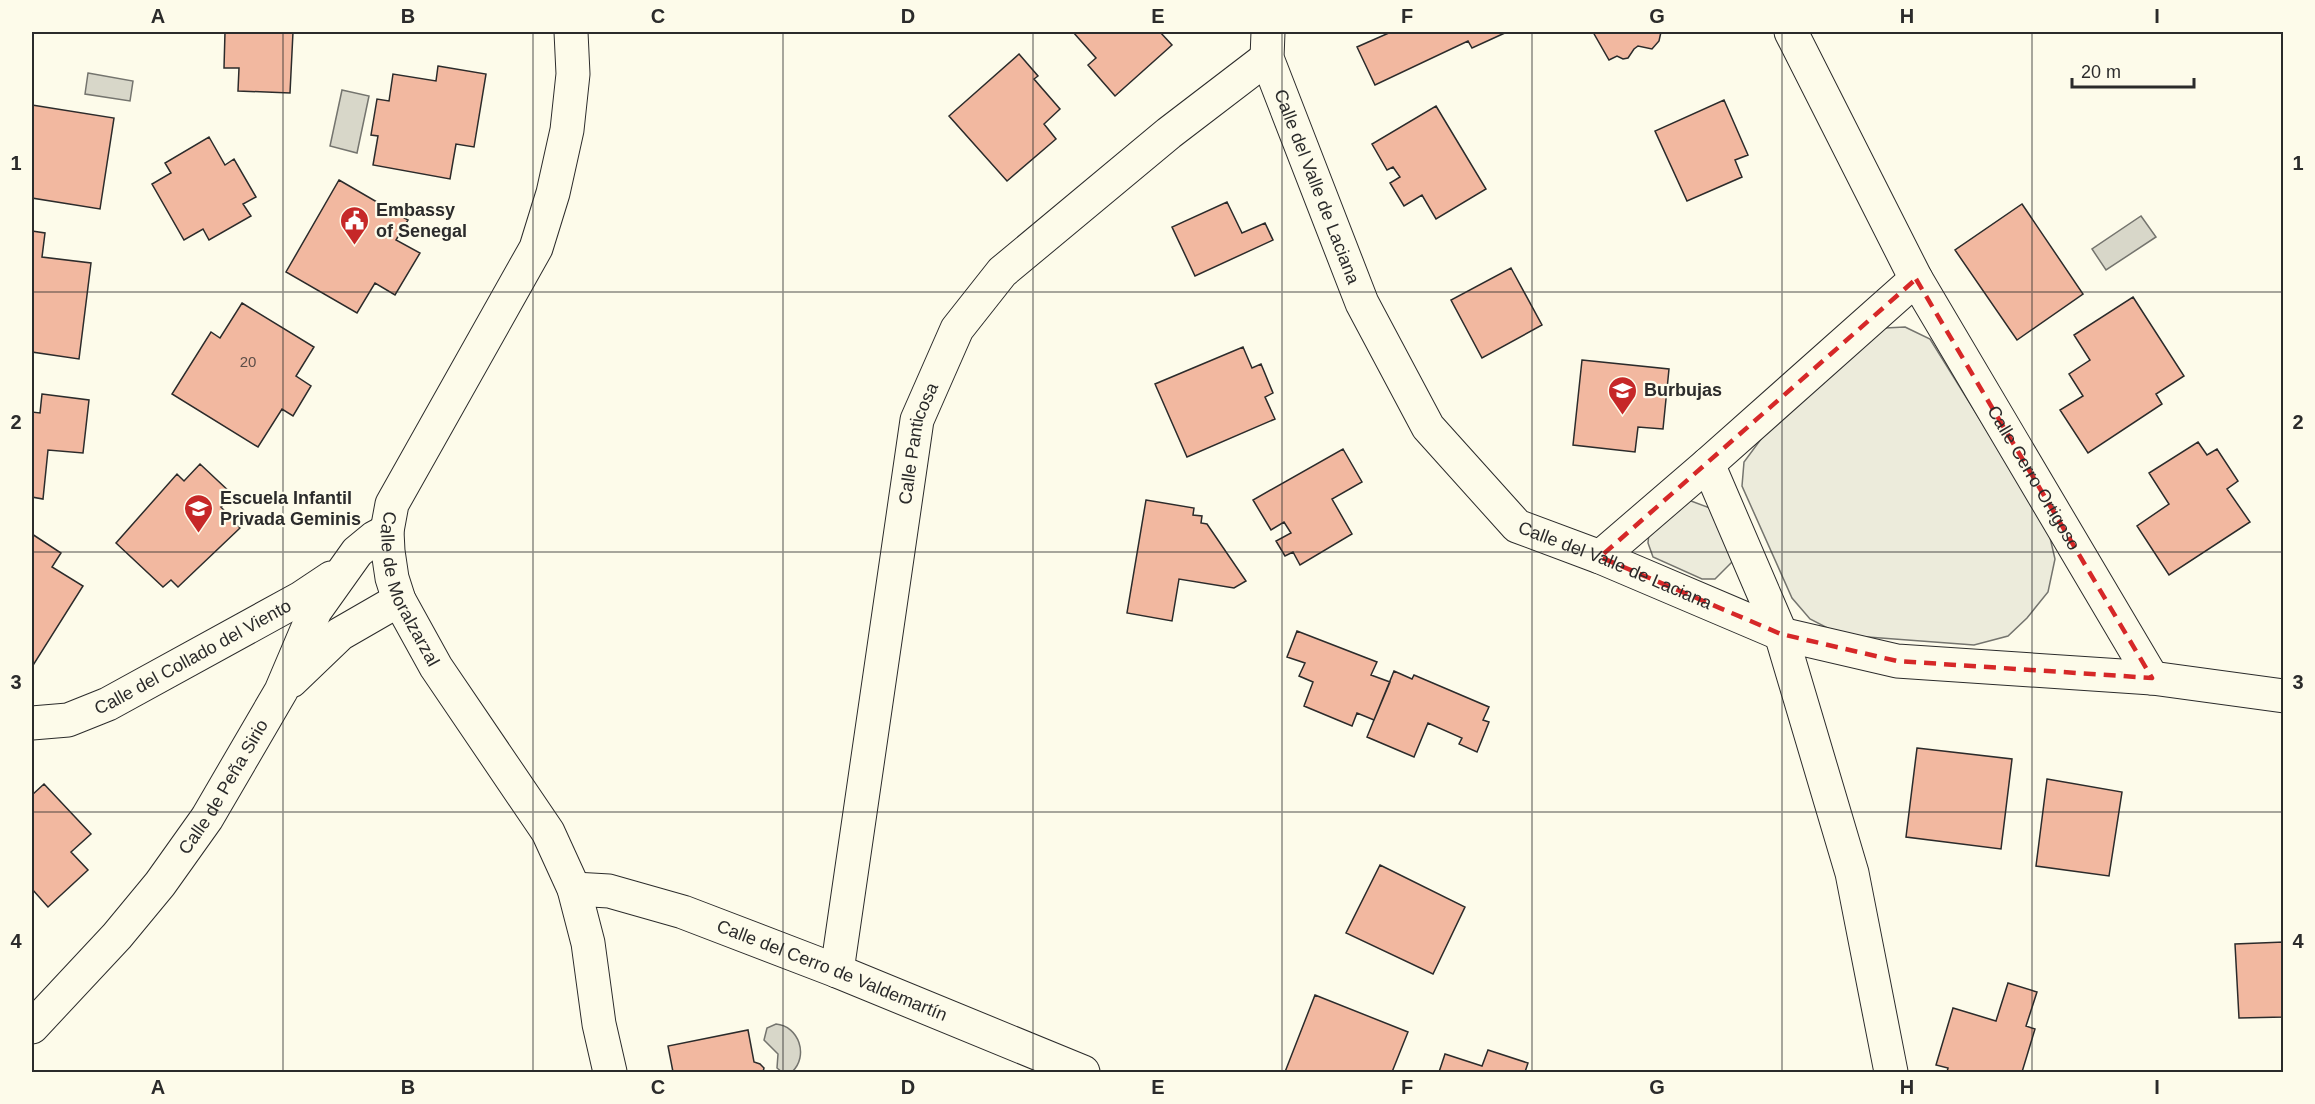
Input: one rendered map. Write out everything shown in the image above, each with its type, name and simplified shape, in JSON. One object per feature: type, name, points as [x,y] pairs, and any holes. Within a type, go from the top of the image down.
[{"type":"street","name":"Calle de Moralzarzal","points":[[571,32],[573,74],[567,130],[553,193],[536,248],[392,504],[387,531],[392,578],[399,600],[436,666],[548,832],[574,889],[588,943],[599,1024],[610,1072]]},
{"type":"street","name":"Calle Cerro Ortigoso","points":[[1791,32],[1916,279],[2152,678]]},
{"type":"street","name":"Calle del Valle de Laciana","points":[[1268,45],[1362,303],[1428,427],[1517,526],[1600,557],[1781,633]]},
{"type":"street","name":"Calle Panticosa","points":[[837,971],[917,420],[957,329],[1002,272],[1169,133],[1268,45]]},
{"type":"street","points":[[1600,557],[1916,279]]},
{"type":"street","points":[[1708,464],[1781,633],[1852,873],[1891,1072]]},
{"type":"street","name":"Calle de Peña Sirio","points":[[32,1027],[117,936],[160,884],[207,819],[281,691],[315,611],[357,552],[387,531]]},
{"type":"street","name":"Calle del Collado del Viento","points":[[32,723],[68,720],[108,704],[301,598],[345,569]]},
{"type":"street","points":[[281,691],[340,634],[399,600]]},
{"type":"street","points":[[1781,633],[1897,661],[2152,678],[2283,696]]},
{"type":"street","name":"Calle del Cerro de Valdemartín","points":[[574,889],[609,891],[682,912],[837,971],[1083,1072]]},
{"type":"highlighted area","points":[[1916,279],[2152,678],[1897,661],[1781,634],[1600,557]]},
{"type":"shaded area","points":[[88,73],[133,81],[130,101],[85,94]]},
{"type":"shaded area","points":[[342,90],[369,96],[357,153],[330,146]]},
{"type":"shaded area","points":[[2141,216],[2156,237],[2106,270],[2092,249]]},
{"type":"shaded area","points":[[1905,327],[1930,339],[2048,529],[2055,559],[2048,592],[2027,618],[2008,636],[1974,645],[1841,635],[1810,619],[1792,598],[1742,486],[1744,462],[1764,435],[1885,328]]},
{"type":"shaded area","points":[[1683,498],[1710,508],[1732,548],[1732,562],[1715,579],[1702,579],[1653,557],[1648,543],[1649,532]]},
{"type":"shaded area","points":[[776,1024],[791,1030],[799,1043],[800,1058],[792,1072],[782,1072],[777,1068],[778,1054],[764,1040],[767,1028]]},
{"type":"building","points":[[225,32],[293,32],[290,93],[238,91],[239,68],[224,68]]},
{"type":"building","points":[[1073,32],[1160,32],[1172,45],[1115,96],[1088,65],[1096,58]]},
{"type":"building","points":[[1391,32],[1507,32],[1472,48],[1468,41],[1375,85],[1357,47]]},
{"type":"building","points":[[1593,32],[1661,32],[1659,41],[1652,49],[1638,46],[1628,58],[1623,59],[1617,56],[1609,60]]},
{"type":"building","points":[[1019,54],[1038,76],[1034,79],[1060,109],[1044,124],[1056,139],[1007,181],[949,116]]},
{"type":"building","points":[[438,66],[486,74],[474,147],[456,144],[450,179],[373,165],[378,136],[371,135],[377,99],[389,101],[393,74],[436,81]]},
{"type":"building","points":[[1724,100],[1748,155],[1735,160],[1742,177],[1687,201],[1655,131]]},
{"type":"building","points":[[32,105],[114,118],[100,209],[32,198]]},
{"type":"building","points":[[1436,106],[1486,189],[1436,219],[1422,195],[1404,206],[1390,183],[1400,177],[1393,167],[1387,170],[1372,144]]},
{"type":"building","points":[[209,137],[225,165],[234,159],[256,197],[243,204],[251,216],[209,240],[203,229],[184,240],[152,184],[171,173],[165,163]]},
{"type":"building","name":"Embassy of Senegal","points":[[339,180],[408,220],[396,240],[420,253],[395,295],[375,283],[357,313],[286,272]]},
{"type":"building","points":[[1227,202],[1242,233],[1265,223],[1273,240],[1195,276],[1172,227]]},
{"type":"building","points":[[2022,204],[2083,294],[2017,340],[1955,250]]},
{"type":"building","points":[[32,231],[45,233],[42,257],[91,263],[79,359],[32,352]]},
{"type":"building","points":[[1511,268],[1542,325],[1482,358],[1451,300]]},
{"type":"building","points":[[2133,297],[2184,376],[2156,394],[2162,404],[2088,453],[2060,410],[2083,396],[2069,374],[2090,360],[2074,335]]},
{"type":"building","points":[[242,303],[314,347],[296,376],[311,386],[293,416],[282,409],[258,447],[172,394],[211,332],[220,338]]},
{"type":"building","points":[[1243,347],[1252,368],[1261,364],[1273,393],[1265,397],[1275,419],[1187,457],[1155,384]]},
{"type":"building","points":[[1582,360],[1669,369],[1663,429],[1638,427],[1635,452],[1573,445]]},
{"type":"building","points":[[42,394],[89,400],[83,453],[48,450],[43,499],[32,497],[32,412],[40,413]]},
{"type":"building","points":[[2198,442],[2207,455],[2217,449],[2238,481],[2227,489],[2250,522],[2169,575],[2137,526],[2169,504],[2149,473]]},
{"type":"building","points":[[1343,449],[1362,482],[1332,499],[1352,534],[1300,565],[1293,552],[1285,556],[1276,541],[1291,533],[1284,522],[1271,530],[1253,500]]},
{"type":"building","points":[[200,464],[233,495],[221,507],[240,528],[178,587],[171,580],[163,587],[116,543],[177,474],[184,481]]},
{"type":"building","points":[[1146,500],[1194,508],[1193,515],[1202,516],[1201,523],[1207,524],[1246,581],[1234,588],[1179,579],[1172,621],[1127,613]]},
{"type":"building","points":[[32,534],[61,553],[52,567],[83,586],[32,667]]},
{"type":"building","points":[[1297,631],[1377,662],[1371,675],[1390,682],[1374,720],[1357,713],[1352,726],[1304,706],[1313,682],[1299,676],[1305,663],[1287,657]]},
{"type":"building","points":[[1394,671],[1412,679],[1414,675],[1489,707],[1483,720],[1489,722],[1477,752],[1459,744],[1462,738],[1428,723],[1414,757],[1367,737]]},
{"type":"building","points":[[1917,748],[2012,759],[2001,849],[1906,837]]},
{"type":"building","points":[[2047,779],[2122,792],[2109,876],[2036,866]]},
{"type":"building","points":[[44,784],[91,834],[71,852],[88,870],[48,907],[32,889],[32,795]]},
{"type":"building","points":[[1380,865],[1465,907],[1433,974],[1346,933]]},
{"type":"building","points":[[2284,942],[2284,1017],[2239,1018],[2235,944]]},
{"type":"building","points":[[2008,983],[2037,992],[2026,1026],[2035,1029],[2022,1072],[1947,1072],[1948,1068],[1936,1065],[1953,1008],[1996,1021]]},
{"type":"building","points":[[1315,995],[1408,1032],[1392,1072],[1285,1072]]},
{"type":"building","points":[[748,1030],[754,1062],[764,1068],[763,1072],[673,1072],[668,1046]]},
{"type":"building","points":[[1488,1050],[1528,1063],[1525,1072],[1439,1072],[1445,1054],[1482,1066]]},
{"type":"place","name":"Embassy of Senegal","points":[[355,246]]},
{"type":"place","name":"Burbujas","points":[[1623,416]]},
{"type":"place","name":"Escuela Infantil Privada Geminis","points":[[199,534]]}]
